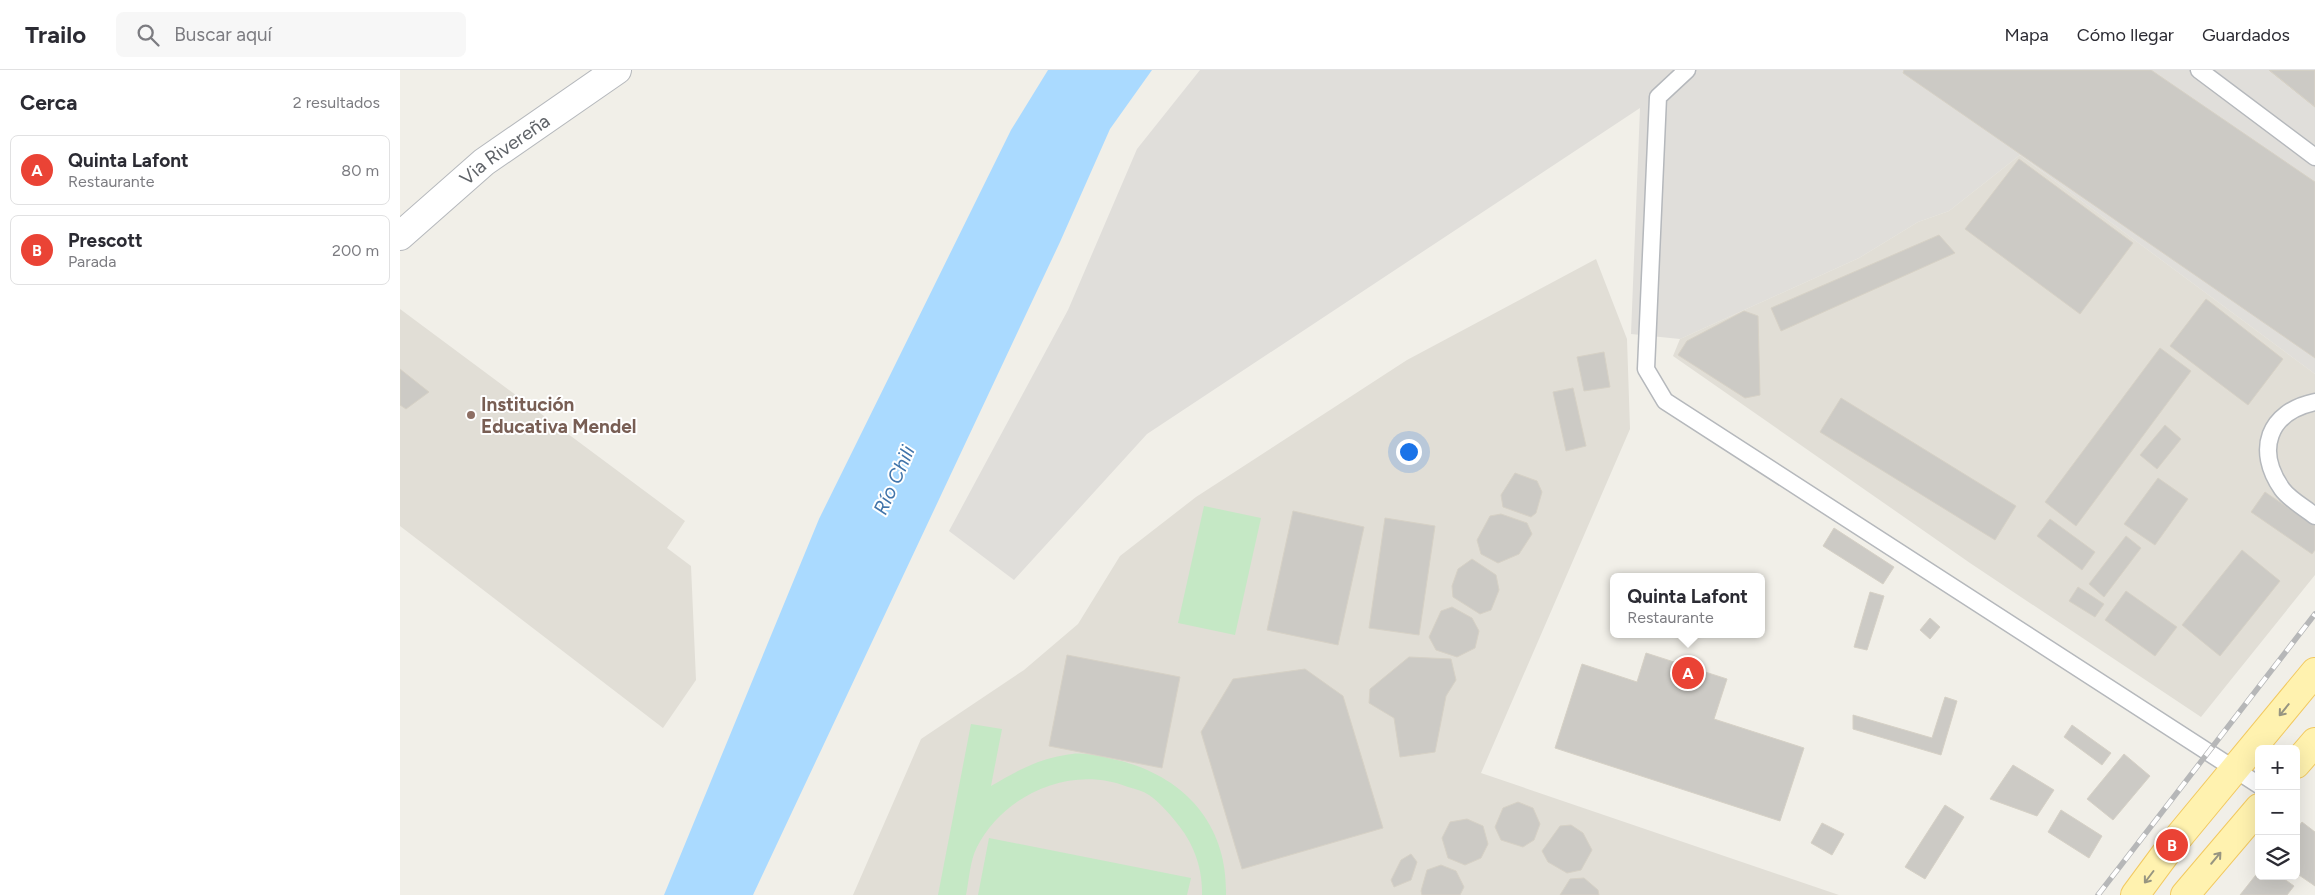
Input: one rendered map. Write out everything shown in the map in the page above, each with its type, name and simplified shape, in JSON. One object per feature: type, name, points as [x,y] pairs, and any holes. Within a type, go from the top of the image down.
[{"type":"main road","points":[[2135,895],[2172,845],[2315,672]]},
{"type":"main road","points":[[2300,759],[2315,742]]},
{"type":"main road","points":[[2185,895],[2255,813]]},
{"type":"street","name":"Via Rivereña","points":[[400,236],[484,162],[617,70]]},
{"type":"lane","points":[[1687,70],[1658,96],[1646,369],[1665,401],[2255,782]]},
{"type":"lane","points":[[2200,70],[2315,156]]},
{"type":"lane","points":[[2315,402],[2284,414],[2272,430],[2266,455],[2282,490],[2315,516]]},
{"type":"shaded area","points":[[1200,70],[2315,70],[2315,374],[2020,155],[1949,211],[1918,222],[1859,258],[1680,339],[1631,334],[1640,108],[1147,434],[1014,580],[949,531],[1068,310],[1137,149]]},
{"type":"shaded area","points":[[2020,155],[2315,374],[2315,575],[2201,717],[1970,563],[1673,356],[1680,339],[1859,258],[1918,222],[1949,211]]},
{"type":"shaded area","points":[[1596,259],[1627,339],[1630,429],[1481,773],[1839,895],[853,895],[921,739],[1024,670],[1078,624],[1120,556],[1196,497],[1407,360]]},
{"type":"shaded area","name":"Institución Educativa Mendel","points":[[400,309],[685,521],[667,548],[691,566],[696,680],[663,728],[400,526]]},
{"type":"green space","points":[[1204,506],[1261,518],[1235,635],[1178,623]]},
{"type":"green space","points":[[971,724],[1002,729],[991,786],[1020,770],[1049,758],[1077,754],[1094,755],[1117,760],[1141,767],[1163,778],[1181,791],[1197,807],[1210,825],[1219,846],[1225,869],[1226,895],[1202,895],[1199,865],[1192,847],[1176,822],[1153,798],[1139,790],[1107,781],[1085,779],[1063,782],[1042,789],[1022,799],[1004,812],[989,828],[977,847],[971,864],[966,895],[938,895]]},
{"type":"green space","points":[[989,838],[1191,878],[1187,895],[978,895]]},
{"type":"water","name":"Río Chili","points":[[1048,70],[1152,70],[1110,129],[1060,242],[753,895],[664,895],[819,519],[1011,130]]},
{"type":"building","points":[[1904,70],[2151,70],[2315,182],[2315,358],[1903,73]]},
{"type":"building","points":[[2269,70],[2315,70],[2315,107]]},
{"type":"building","points":[[2269,70],[2315,70],[2315,107]]},
{"type":"building","points":[[2019,159],[2133,243],[2080,314],[1965,229]]},
{"type":"building","points":[[1939,235],[1955,253],[1781,331],[1771,308]]},
{"type":"building","points":[[2206,299],[2283,359],[2248,405],[2170,346]]},
{"type":"building","points":[[1744,311],[1758,316],[1760,395],[1745,398],[1678,355],[1687,341]]},
{"type":"building","points":[[2160,348],[2191,371],[2076,526],[2045,502]]},
{"type":"building","points":[[1604,352],[1610,387],[1584,391],[1577,357]]},
{"type":"building","points":[[400,369],[429,392],[406,409],[400,405]]},
{"type":"building","points":[[1573,388],[1586,446],[1566,451],[1553,392]]},
{"type":"building","points":[[1841,398],[2016,506],[1995,540],[1820,432]]},
{"type":"building","points":[[2165,425],[2181,439],[2157,469],[2140,455]]},
{"type":"building","points":[[1515,473],[1537,481],[1542,492],[1536,513],[1531,517],[1503,507],[1501,495]]},
{"type":"building","points":[[2158,478],[2188,499],[2155,545],[2124,524]]},
{"type":"building","points":[[2265,492],[2315,526],[2315,550],[2312,554],[2251,512]]},
{"type":"building","points":[[1293,511],[1364,527],[1338,645],[1267,630]]},
{"type":"building","points":[[1501,514],[1527,523],[1532,534],[1519,554],[1498,563],[1481,554],[1477,540],[1490,516]]},
{"type":"building","points":[[1385,518],[1435,526],[1419,635],[1369,628]]},
{"type":"building","points":[[2050,519],[2095,552],[2082,570],[2037,536]]},
{"type":"building","points":[[1834,528],[1894,567],[1883,584],[1823,546]]},
{"type":"building","points":[[2126,536],[2141,548],[2104,597],[2089,584]]},
{"type":"building","points":[[2242,550],[2280,581],[2220,656],[2182,625]]},
{"type":"building","points":[[1472,559],[1496,575],[1499,590],[1491,610],[1480,614],[1453,597],[1452,586],[1458,569]]},
{"type":"building","points":[[2078,587],[2104,604],[2095,617],[2069,601]]},
{"type":"building","points":[[2126,591],[2177,627],[2155,656],[2105,620]]},
{"type":"building","points":[[1870,592],[1884,596],[1867,650],[1854,647]]},
{"type":"building","points":[[1452,607],[1472,618],[1479,631],[1475,648],[1457,657],[1436,650],[1429,637],[1441,611]]},
{"type":"building","points":[[1930,618],[1940,627],[1930,639],[1920,630]]},
{"type":"building","points":[[1646,653],[1727,679],[1714,719],[1804,748],[1780,821],[1555,748],[1582,664],[1637,682]]},
{"type":"building","points":[[1067,655],[1180,677],[1162,768],[1049,746]]},
{"type":"building","points":[[1409,657],[1451,659],[1456,680],[1446,696],[1435,752],[1400,757],[1394,718],[1369,703],[1370,689]]},
{"type":"building","points":[[1305,669],[1343,696],[1383,828],[1242,869],[1201,732],[1233,679]]},
{"type":"building","points":[[1945,697],[1957,701],[1941,755],[1853,729],[1853,715],[1932,738]]},
{"type":"building","points":[[2072,725],[2111,753],[2102,765],[2064,737]]},
{"type":"building","points":[[2124,754],[2150,776],[2113,820],[2087,799]]},
{"type":"building","points":[[2013,765],[2054,790],[2037,816],[1990,799]]},
{"type":"building","points":[[1518,802],[1533,808],[1540,824],[1534,840],[1523,847],[1501,840],[1495,827],[1503,808]]},
{"type":"building","points":[[1945,805],[1964,817],[1925,879],[1905,867]]},
{"type":"building","points":[[2061,810],[2102,836],[2089,858],[2048,832]]},
{"type":"building","points":[[1467,819],[1483,826],[1488,844],[1481,858],[1465,865],[1448,858],[1442,838],[1450,822]]},
{"type":"building","points":[[2302,822],[2315,832],[2315,886],[2300,876],[2300,825]]},
{"type":"building","points":[[1822,823],[1844,834],[1832,855],[1811,843]]},
{"type":"building","points":[[1571,825],[1583,833],[1592,850],[1581,870],[1567,873],[1548,862],[1542,851],[1560,826]]},
{"type":"building","points":[[1411,854],[1417,862],[1411,880],[1394,887],[1391,880],[1401,860]]},
{"type":"building","points":[[1441,865],[1456,871],[1464,887],[1460,895],[1422,895],[1421,891],[1427,870]]},
{"type":"building","points":[[2255,876],[2255,880],[2286,880],[2294,886],[2287,895],[2240,895]]},
{"type":"building","points":[[1584,878],[1598,890],[1599,895],[1560,895],[1570,879]]},
{"type":"railway","points":[[2098,895],[2315,614]]},
{"type":"place","name":"Institución Educativa Mendel","points":[[471,415]]},
{"type":"place","name":"Quinta Lafont","points":[[1688,673]]},
{"type":"place","name":"Prescott","points":[[2172,845]]}]
